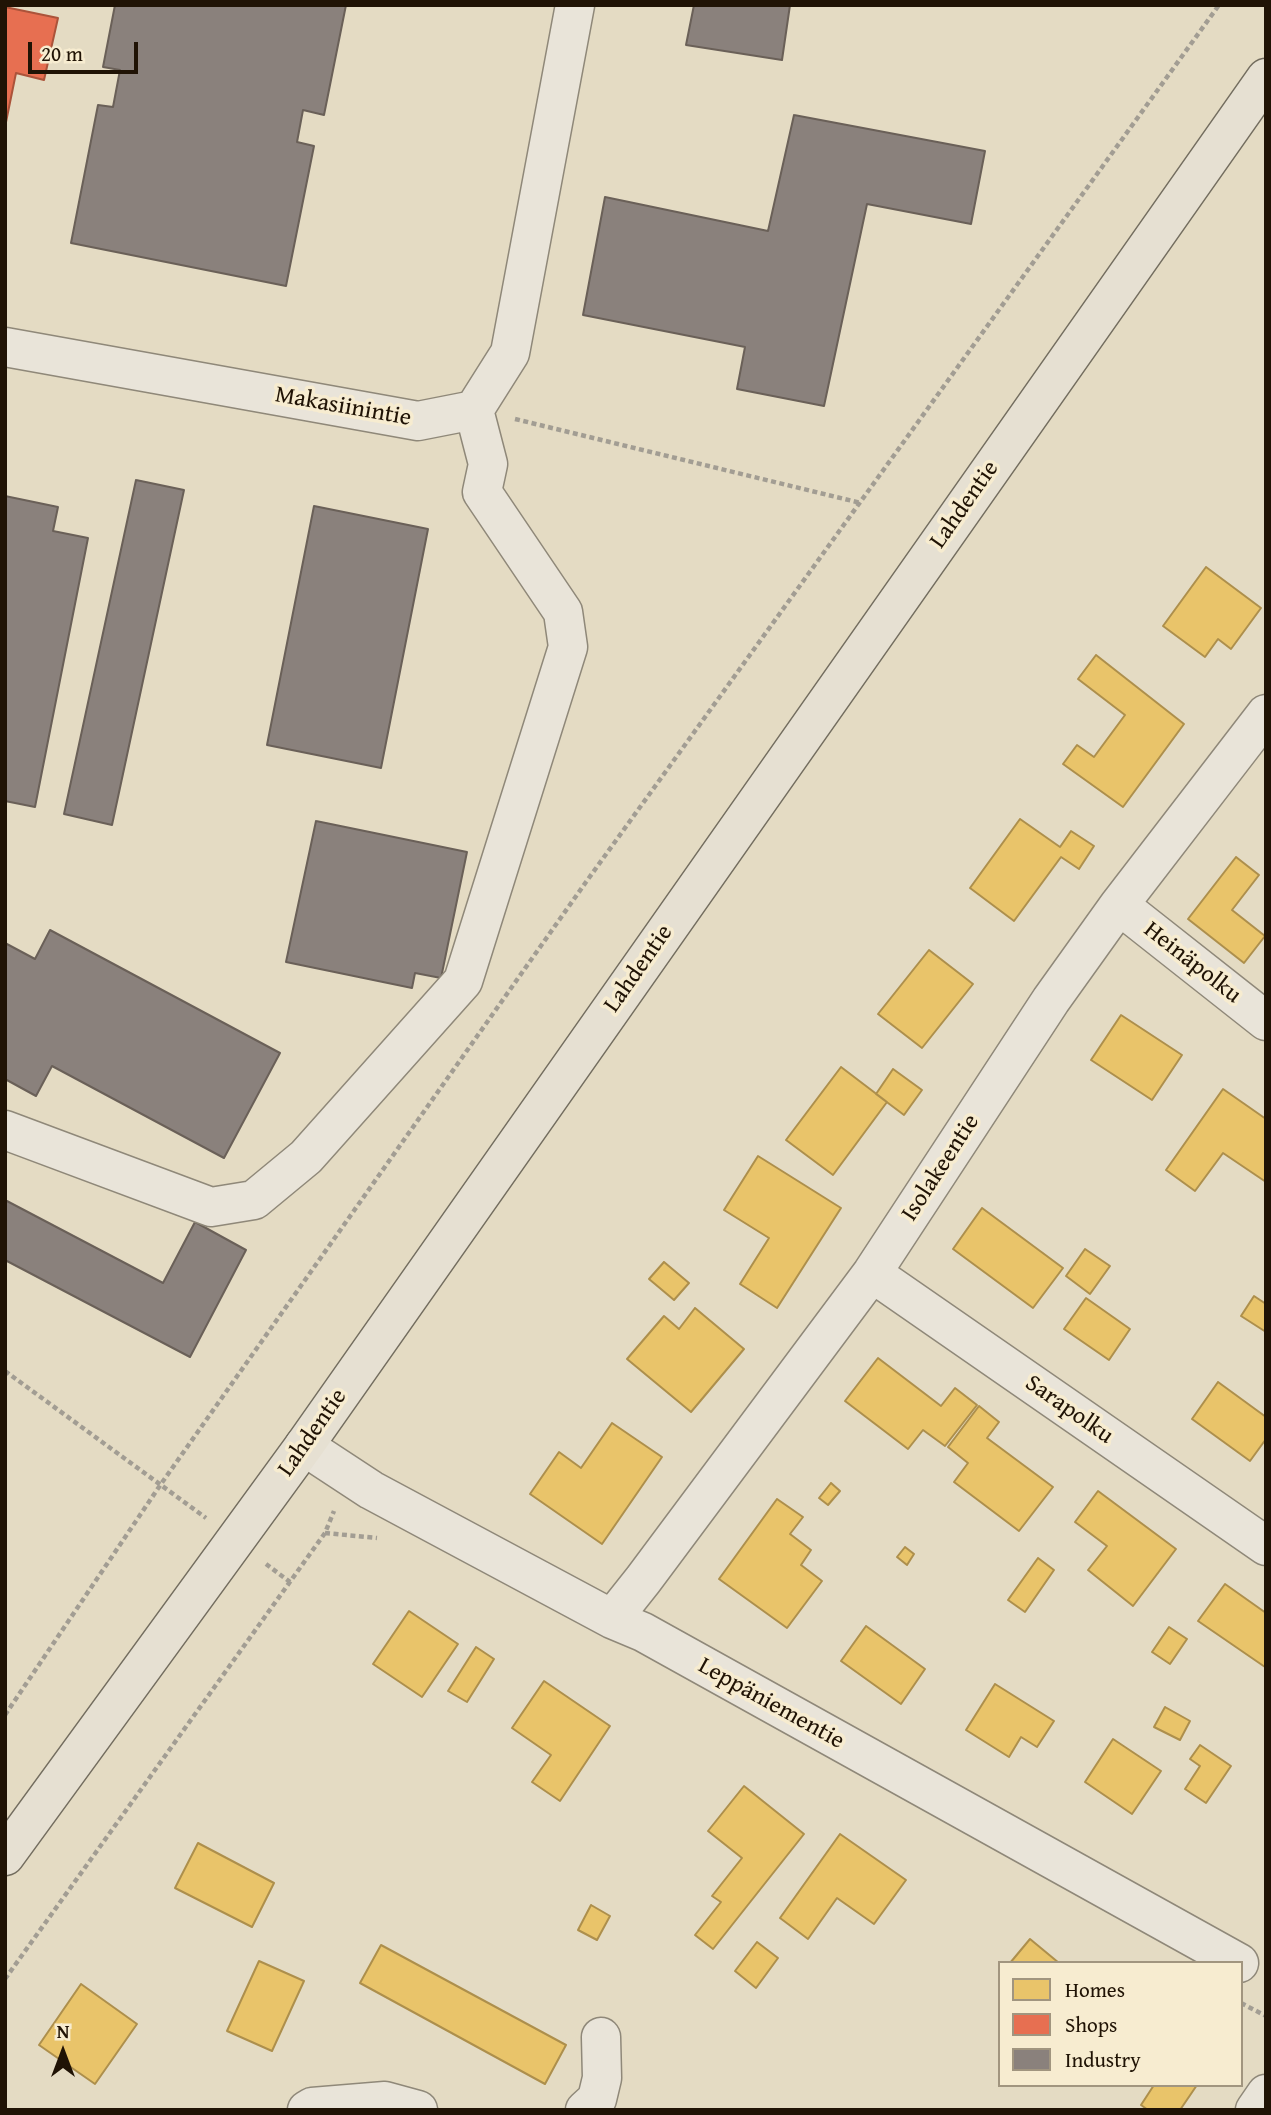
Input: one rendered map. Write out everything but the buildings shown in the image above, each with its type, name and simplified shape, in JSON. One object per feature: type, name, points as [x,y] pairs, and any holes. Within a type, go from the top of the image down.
[{"type":"main road","name":"Lahdentie","points":[[5,1856],[304,1446],[1266,78]]},
{"type":"street","points":[[5,1130],[211,1207],[254,1200],[306,1157],[463,981],[568,647],[564,612],[482,492],[488,464],[474,410],[510,353],[575,5]]},
{"type":"street","name":"Makasiinintie","points":[[5,347],[418,421],[474,410]]},
{"type":"street","name":"Isolakeentie","points":[[612,1619],[872,1273],[1051,1000],[1119,905],[1266,715]]},
{"type":"street","name":"Heinäpolku","points":[[1119,905],[1266,1021]]},
{"type":"street","name":"Sarapolku","points":[[872,1273],[1266,1546]]},
{"type":"street","name":"Leppäniementie","points":[[304,1446],[371,1490],[612,1619],[643,1632],[1236,1961]]},
{"type":"street","name":"Leppäniementie","points":[[1243,1965],[1266,1978]]},
{"type":"street","points":[[585,2110],[597,2099],[602,2078],[601,2037]]},
{"type":"street","points":[[1255,2110],[1266,2094]]},
{"type":"street","points":[[307,2110],[312,2107],[385,2101],[418,2110]]},
{"type":"path","points":[[5,1715],[161,1484],[586,882],[1219,5]]},
{"type":"path","points":[[474,410],[862,503]]},
{"type":"path","points":[[5,1371],[161,1484]]},
{"type":"path","points":[[5,1979],[325,1533],[348,1474]]},
{"type":"path","points":[[1243,2004],[1266,2016]]}]
